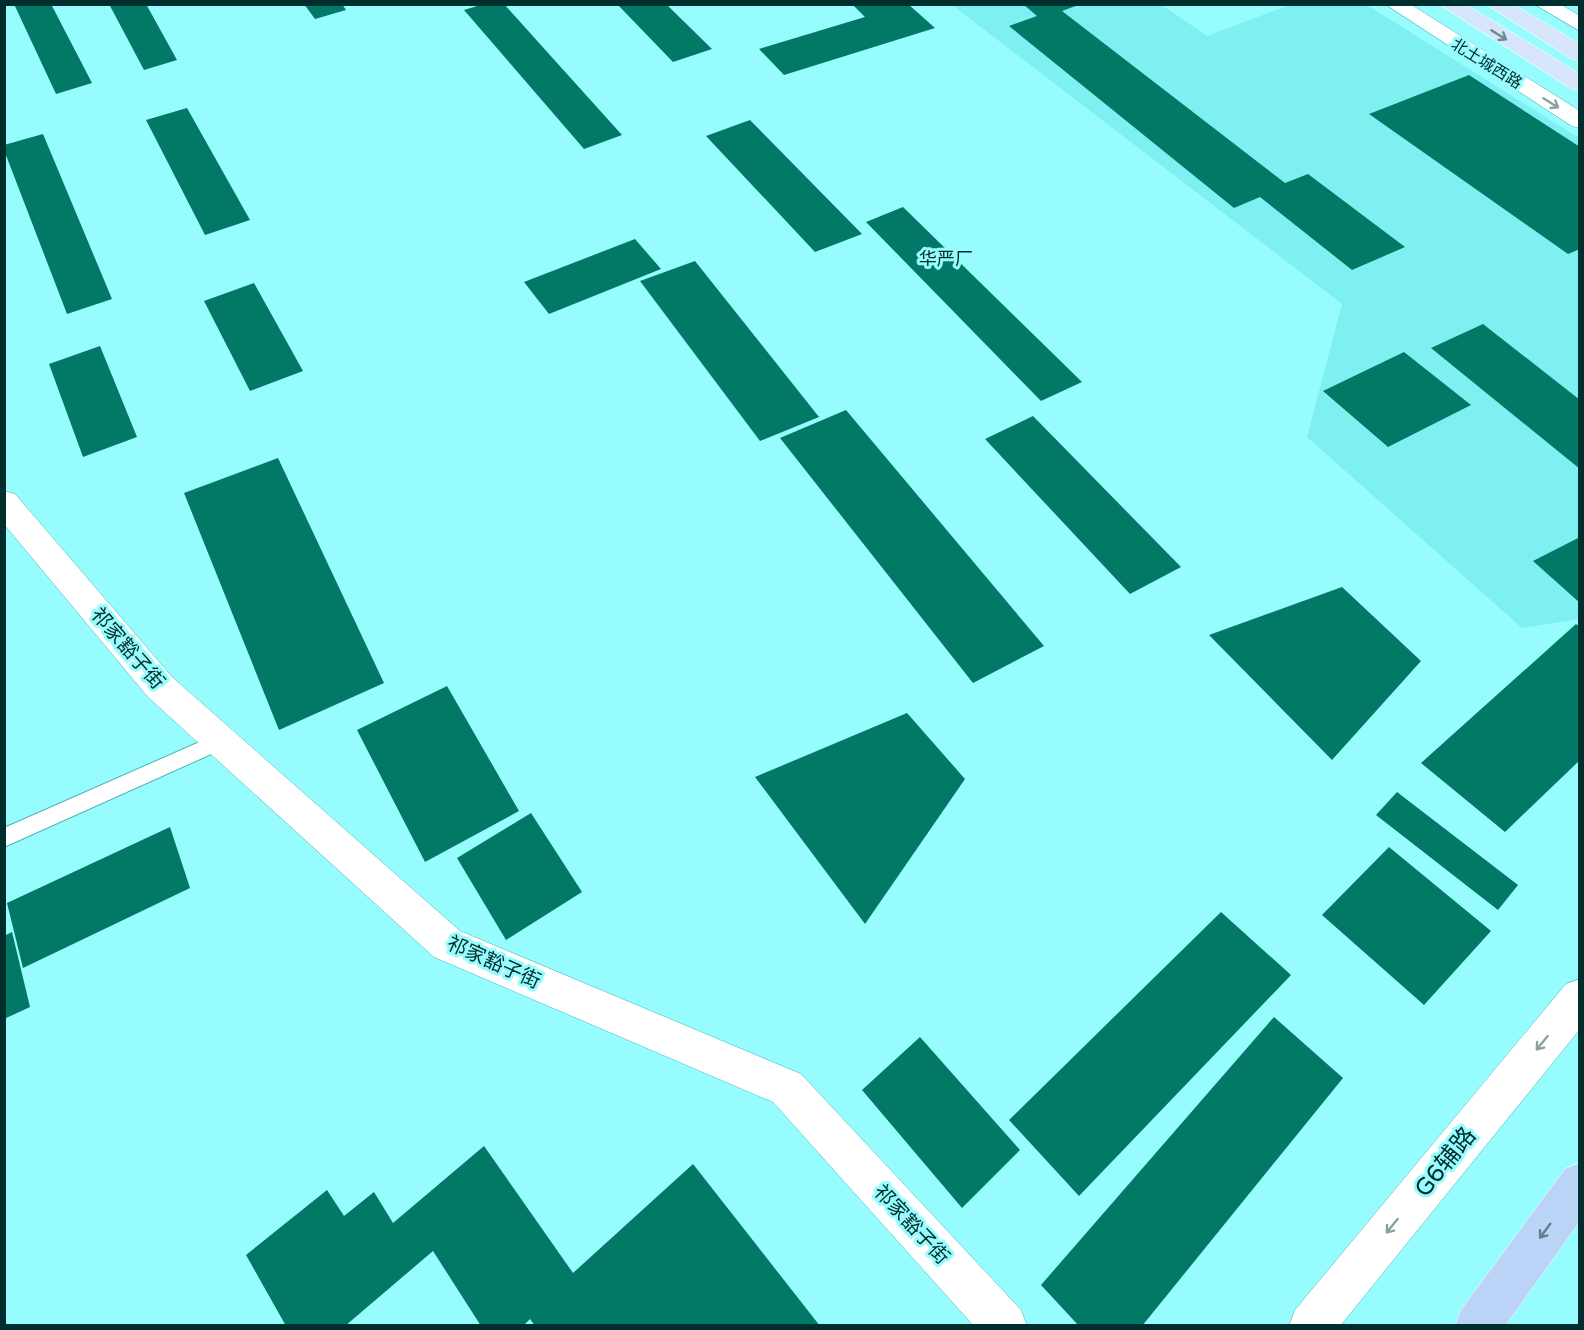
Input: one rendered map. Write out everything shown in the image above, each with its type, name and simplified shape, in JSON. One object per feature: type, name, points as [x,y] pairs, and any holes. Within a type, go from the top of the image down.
[{"type":"highway","points":[[1477,1326],[1580,1184]]},
{"type":"main road","name":"北土城西路","points":[[1449,4],[1580,84]]},
{"type":"main road","points":[[1496,4],[1580,54]]},
{"type":"street","name":"北土城西路","points":[[1395,4],[1580,121]]},
{"type":"street","points":[[1544,4],[1580,25]]},
{"type":"street","name":"祁家豁子街","points":[[4,502],[160,687],[447,944],[787,1088],[1005,1326]]},
{"type":"street","name":"G6辅路","points":[[1311,1326],[1580,998]]},
{"type":"lane","points":[[4,838],[220,741]]},
{"type":"shaded area","points":[[952,5],[1162,5],[1207,36],[1289,5],[1367,5],[1579,138],[1579,619],[1522,628],[1307,437],[1342,304]]},
{"type":"building","points":[[14,4],[51,4],[92,83],[56,94]]},
{"type":"building","points":[[109,4],[146,4],[177,60],[144,70]]},
{"type":"building","points":[[304,4],[342,4],[346,10],[315,19]]},
{"type":"building","points":[[484,4],[504,4],[622,135],[584,149],[464,10]]},
{"type":"building","points":[[617,4],[666,4],[712,49],[673,62]]},
{"type":"building","points":[[852,4],[908,4],[935,28],[784,75],[759,49],[865,17]]},
{"type":"building","points":[[1023,4],[1081,4],[1062,11],[1285,183],[1308,174],[1405,247],[1352,270],[1260,197],[1234,208],[1009,26],[1037,16]]},
{"type":"building","points":[[1469,75],[1580,147],[1580,249],[1568,254],[1369,114]]},
{"type":"building","points":[[187,108],[250,220],[205,235],[146,120]]},
{"type":"building","points":[[750,120],[862,234],[815,252],[706,136]]},
{"type":"building","points":[[43,134],[112,299],[67,314],[4,150],[4,145]]},
{"type":"building","points":[[903,207],[1082,382],[1041,401],[866,222]]},
{"type":"building","points":[[635,239],[661,269],[549,314],[524,282]]},
{"type":"building","points":[[695,261],[819,417],[760,441],[640,281]]},
{"type":"building","points":[[254,283],[303,371],[250,391],[204,301]]},
{"type":"building","points":[[1483,324],[1580,400],[1580,469],[1431,348]]},
{"type":"building","points":[[100,346],[137,437],[83,457],[49,364]]},
{"type":"building","points":[[1404,352],[1471,405],[1388,447],[1323,391]]},
{"type":"building","points":[[846,410],[1044,646],[973,683],[780,438]]},
{"type":"building","points":[[1033,416],[1181,567],[1130,594],[985,439]]},
{"type":"building","points":[[278,458],[384,683],[279,730],[184,493]]},
{"type":"building","points":[[1580,537],[1580,603],[1533,561]]},
{"type":"building","points":[[1342,587],[1421,661],[1332,760],[1209,635]]},
{"type":"building","points":[[1576,624],[1580,627],[1580,760],[1505,832],[1421,763]]},
{"type":"building","points":[[447,686],[519,811],[425,862],[357,730]]},
{"type":"building","points":[[907,713],[965,779],[865,924],[755,777]]},
{"type":"building","points":[[1397,792],[1518,885],[1498,910],[1376,815]]},
{"type":"building","points":[[531,813],[582,892],[506,940],[457,858]]},
{"type":"building","points":[[170,827],[190,888],[23,968],[7,903]]},
{"type":"building","points":[[1389,847],[1491,931],[1424,1005],[1322,915]]},
{"type":"building","points":[[1221,912],[1291,975],[1079,1196],[1009,1120]]},
{"type":"building","points":[[12,932],[30,1007],[4,1019],[4,936]]},
{"type":"building","points":[[1274,1017],[1343,1078],[1142,1326],[1079,1326],[1041,1285]]},
{"type":"building","points":[[920,1037],[1020,1150],[962,1208],[862,1090]]},
{"type":"building","points":[[484,1146],[573,1273],[693,1164],[820,1326],[535,1326],[530,1319],[523,1326],[481,1326],[433,1251],[345,1326],[286,1326],[246,1255],[327,1190],[344,1216],[374,1192],[393,1223]]},
{"type":"district","name":"华严厂","points":[[946,259]]}]
